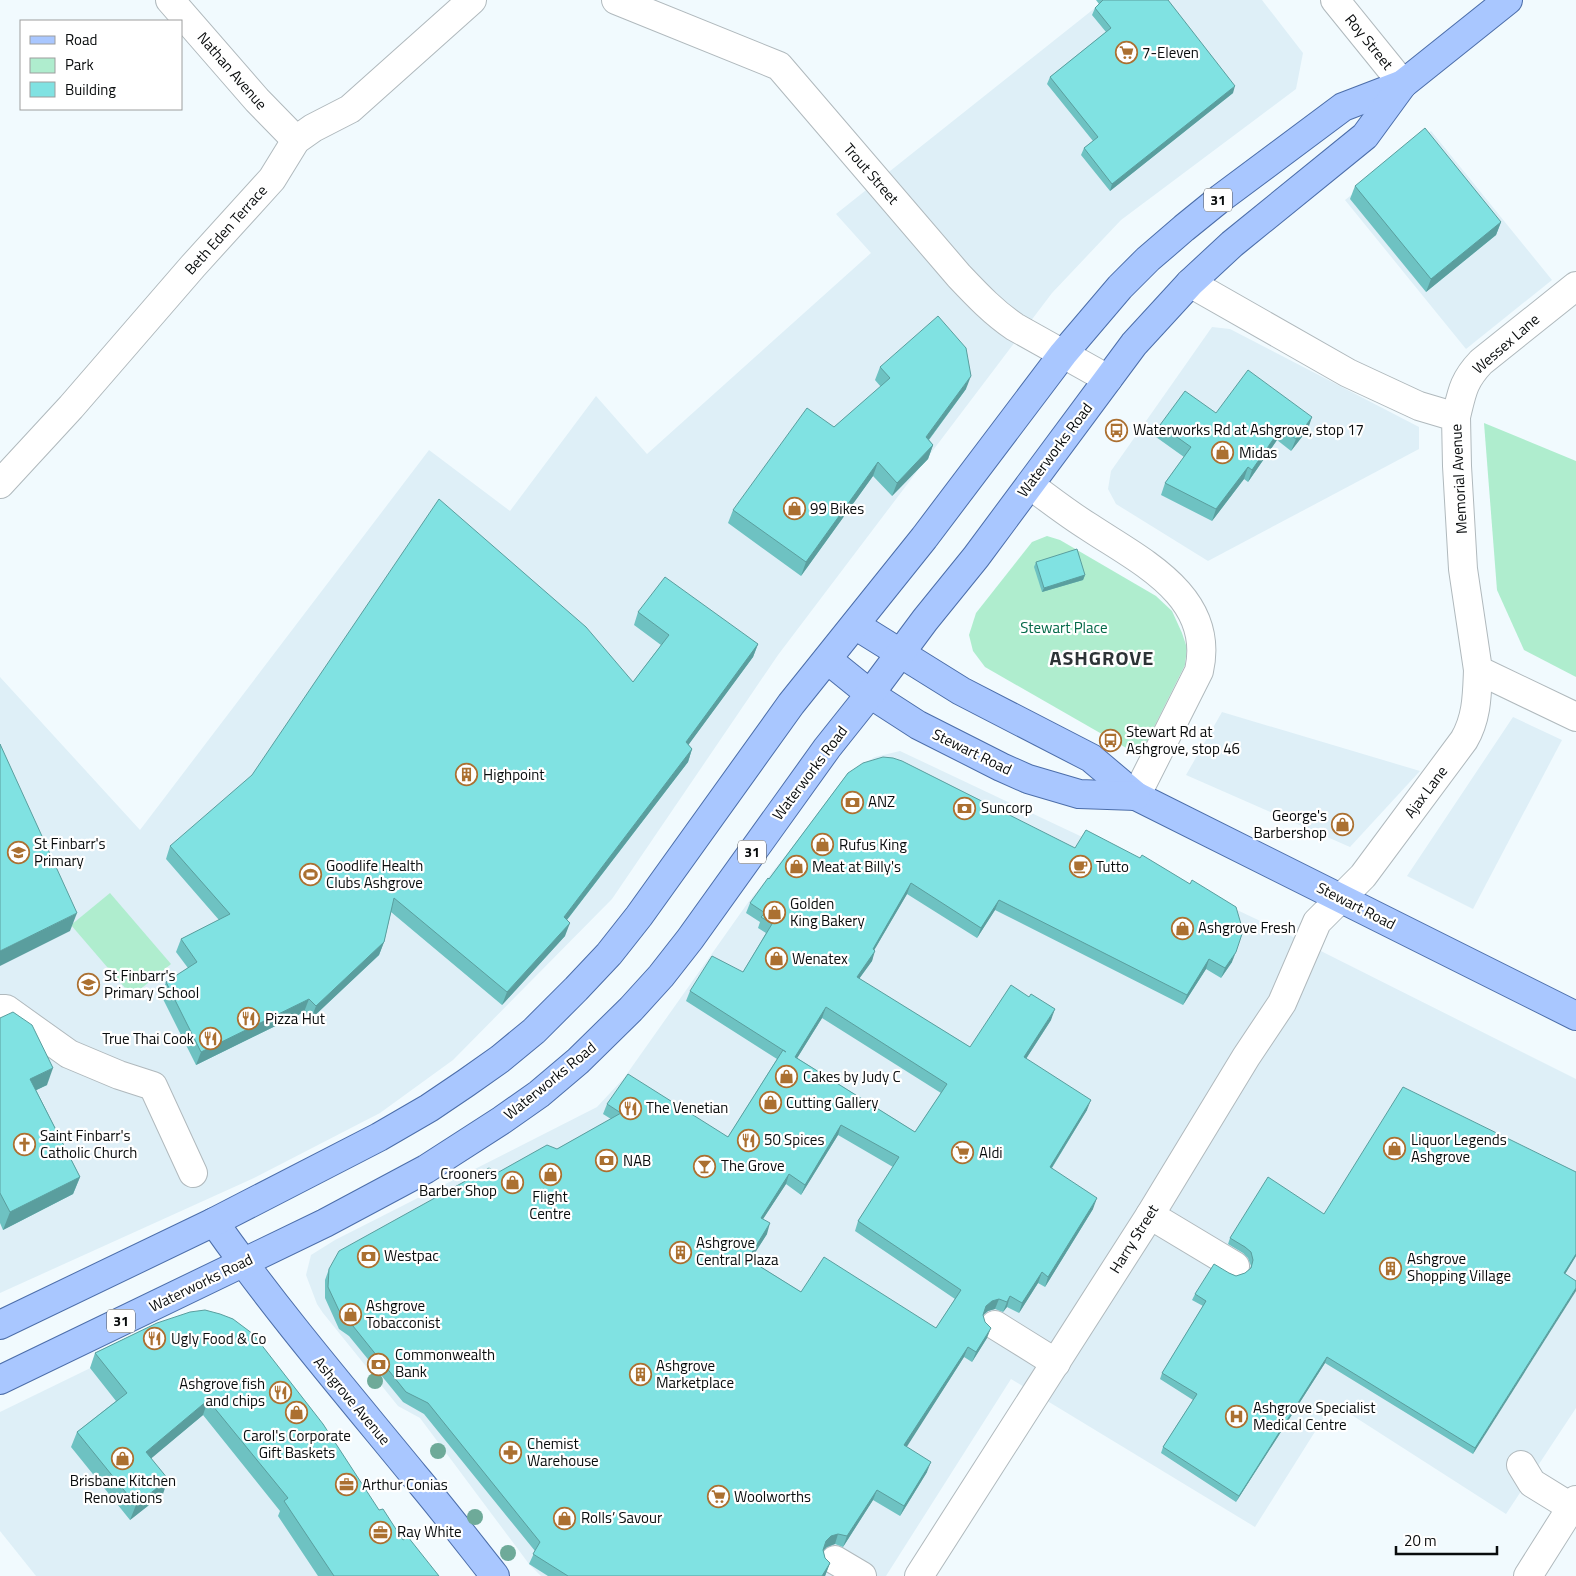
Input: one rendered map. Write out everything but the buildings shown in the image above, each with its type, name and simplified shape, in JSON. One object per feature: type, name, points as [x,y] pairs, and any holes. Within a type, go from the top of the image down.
[{"type":"main road","name":"Waterworks Road","points":[[0,1380],[325,1223],[434,1164],[539,1094],[610,1032],[661,976],[690,939],[827,748],[870,694],[899,653],[976,557],[1134,344],[1190,283],[1232,244],[1365,136],[1403,84],[1508,0]]},
{"type":"main road","name":"Waterworks Road","points":[[0,1325],[214,1222],[379,1137],[428,1108],[500,1059],[534,1031],[609,954],[792,704],[924,538],[1063,354],[1107,302],[1143,265],[1220,198],[1342,108],[1403,84]]},
{"type":"main road","name":"Stewart Road","points":[[855,625],[961,691],[1091,758],[1136,796],[1576,1016]]},
{"type":"main road","name":"Stewart Road","points":[[828,660],[870,694],[918,726],[1028,779],[1080,794],[1136,796]]},
{"type":"main road","name":"Ashgrove Avenue","points":[[214,1222],[243,1263],[323,1366],[495,1576]]},
{"type":"street","name":"Nathan Avenue","points":[[170,0],[257,100],[296,140]]},
{"type":"street","name":"Beth Eden Terrace","points":[[0,484],[71,407],[272,178],[296,140],[313,128],[350,109],[472,0]]},
{"type":"street","name":"Trout Street","points":[[616,0],[779,66],[985,304],[1015,327],[1108,379]]},
{"type":"street","name":"Roy Street","points":[[1335,0],[1403,84]]},
{"type":"street","name":"Memorial Avenue","points":[[1190,283],[1348,374],[1418,406],[1456,417],[1463,569],[1478,670]]},
{"type":"street","name":"Wessex Lane","points":[[1456,417],[1463,386],[1481,362],[1576,286]]},
{"type":"street","points":[[1030,485],[1064,510],[1154,569],[1180,594],[1190,610],[1200,637],[1202,656],[1199,671],[1136,796]]},
{"type":"street","points":[[1478,670],[1576,717]]},
{"type":"street","name":"Ajax Lane","points":[[1340,898],[1363,876],[1464,740],[1471,728],[1475,714],[1478,670]]},
{"type":"street","name":"Harry Street","points":[[920,1576],[1150,1215],[1246,1057],[1282,1003],[1317,922],[1340,898]]},
{"type":"street","points":[[0,1009],[6,1009],[69,1054],[119,1075],[152,1086],[193,1173]]},
{"type":"street","points":[[1150,1215],[1235,1266]]},
{"type":"street","points":[[995,1325],[1056,1363]]},
{"type":"street","points":[[1520,1465],[1532,1483],[1574,1504],[1528,1576]]},
{"type":"street","points":[[835,1560],[862,1576]]},
{"type":"shaded area","points":[[1105,0],[1262,0],[1303,53],[1296,89],[1121,220],[1052,293],[778,655],[612,899],[453,1060],[380,1113],[254,1178],[0,1293],[0,677],[140,830],[429,450],[510,511],[596,396],[647,454],[871,253],[836,214]]},
{"type":"shaded area","points":[[1431,131],[1552,280],[1466,349],[1345,200]]},
{"type":"shaded area","points":[[1212,327],[1230,329],[1419,427],[1419,449],[1208,561],[1116,504],[1108,489],[1111,471]]},
{"type":"shaded area","points":[[1222,712],[1420,771],[1350,847],[1186,775]]},
{"type":"shaded area","points":[[1513,717],[1562,740],[1473,909],[1407,876]]},
{"type":"shaded area","points":[[900,751],[1273,927],[1576,1079],[1576,1408],[1506,1514],[1333,1403],[1255,1527],[1011,1379],[886,1576],[541,1576],[529,1564],[420,1418],[398,1406],[323,1313],[317,1304],[306,1275],[311,1255],[335,1240],[597,1107],[624,1078],[747,904],[854,769],[875,757]]},
{"type":"shaded area","points":[[187,1321],[427,1576],[36,1576],[0,1531],[0,1412]]},
{"type":"green space","points":[[1484,423],[1576,461],[1576,677],[1524,650],[1497,590]]},
{"type":"green space","name":"Stewart Place","points":[[1047,536],[1060,540],[1156,596],[1172,611],[1182,633],[1187,648],[1185,665],[1147,741],[1137,752],[1128,749],[985,667],[973,651],[969,635],[976,613],[1032,542]]},
{"type":"green space","points":[[110,893],[171,964],[132,996],[71,925]]},
{"type":"place","name":"7-Eleven","points":[[1126,53]]},
{"type":"place","name":"Waterworks Rd at Ashgrove, stop 17","points":[[1117,430]]},
{"type":"place","name":"Midas","points":[[1223,453]]},
{"type":"place","name":"99 Bikes","points":[[794,509]]},
{"type":"place","name":"Stewart Rd at Ashgrove, stop 46","points":[[1110,741]]},
{"type":"place","name":"Highpoint","points":[[467,775]]},
{"type":"place","name":"ANZ","points":[[852,802]]},
{"type":"place","name":"Suncorp","points":[[965,808]]},
{"type":"place","name":"George's Barbershop","points":[[1343,825]]},
{"type":"place","name":"Rufus King","points":[[823,845]]},
{"type":"place","name":"St Finbarr's Primary","points":[[18,853]]},
{"type":"place","name":"Meat at Billy's","points":[[796,867]]},
{"type":"place","name":"Tutto","points":[[1080,867]]},
{"type":"place","name":"Goodlife Health Clubs Ashgrove","points":[[310,875]]},
{"type":"place","name":"Golden King Bakery","points":[[774,913]]},
{"type":"place","name":"Ashgrove Fresh","points":[[1182,928]]},
{"type":"place","name":"Wenatex","points":[[776,959]]},
{"type":"place","name":"St Finbarr's Primary School","points":[[88,985]]},
{"type":"place","name":"Pizza Hut","points":[[249,1019]]},
{"type":"place","name":"True Thai Cook","points":[[210,1039]]},
{"type":"place","name":"Cakes by Judy C","points":[[787,1077]]},
{"type":"place","name":"Cutting Gallery","points":[[770,1103]]},
{"type":"place","name":"The Venetian","points":[[630,1108]]},
{"type":"place","name":"50 Spices","points":[[748,1140]]},
{"type":"place","name":"Saint Finbarr's Catholic Church","points":[[24,1145]]},
{"type":"place","name":"Liquor Legends Ashgrove","points":[[1395,1149]]},
{"type":"place","name":"Aldi","points":[[963,1153]]},
{"type":"place","name":"NAB","points":[[607,1161]]},
{"type":"place","name":"The Grove","points":[[705,1166]]},
{"type":"place","name":"Flight Centre","points":[[550,1174]]},
{"type":"place","name":"Crooners Barber Shop","points":[[513,1183]]},
{"type":"place","name":"Ashgrove Central Plaza","points":[[680,1252]]},
{"type":"place","name":"Westpac","points":[[368,1256]]},
{"type":"place","name":"Ashgrove Shopping Village","points":[[1391,1268]]},
{"type":"place","name":"Ashgrove Tobacconist","points":[[350,1315]]},
{"type":"place","name":"Ugly Food & Co","points":[[155,1339]]},
{"type":"place","name":"Commonwealth Bank","points":[[379,1364]]},
{"type":"place","name":"Ashgrove Marketplace","points":[[640,1375]]},
{"type":"place","name":"Ashgrove fish and chips","points":[[281,1393]]},
{"type":"place","name":"Carol's Corporate Gift Baskets","points":[[297,1413]]},
{"type":"place","name":"Ashgrove Specialist Medical Centre","points":[[1237,1417]]},
{"type":"place","name":"Chemist Warehouse","points":[[511,1453]]},
{"type":"place","name":"Brisbane Kitchen Renovations","points":[[123,1458]]},
{"type":"place","name":"Arthur Conias","points":[[346,1485]]},
{"type":"place","name":"Woolworths","points":[[718,1497]]},
{"type":"place","name":"Rolls’ Savour","points":[[565,1518]]},
{"type":"place","name":"Ray White","points":[[381,1532]]},
{"type":"district","name":"ASHGROVE","points":[[1102,658]]}]
